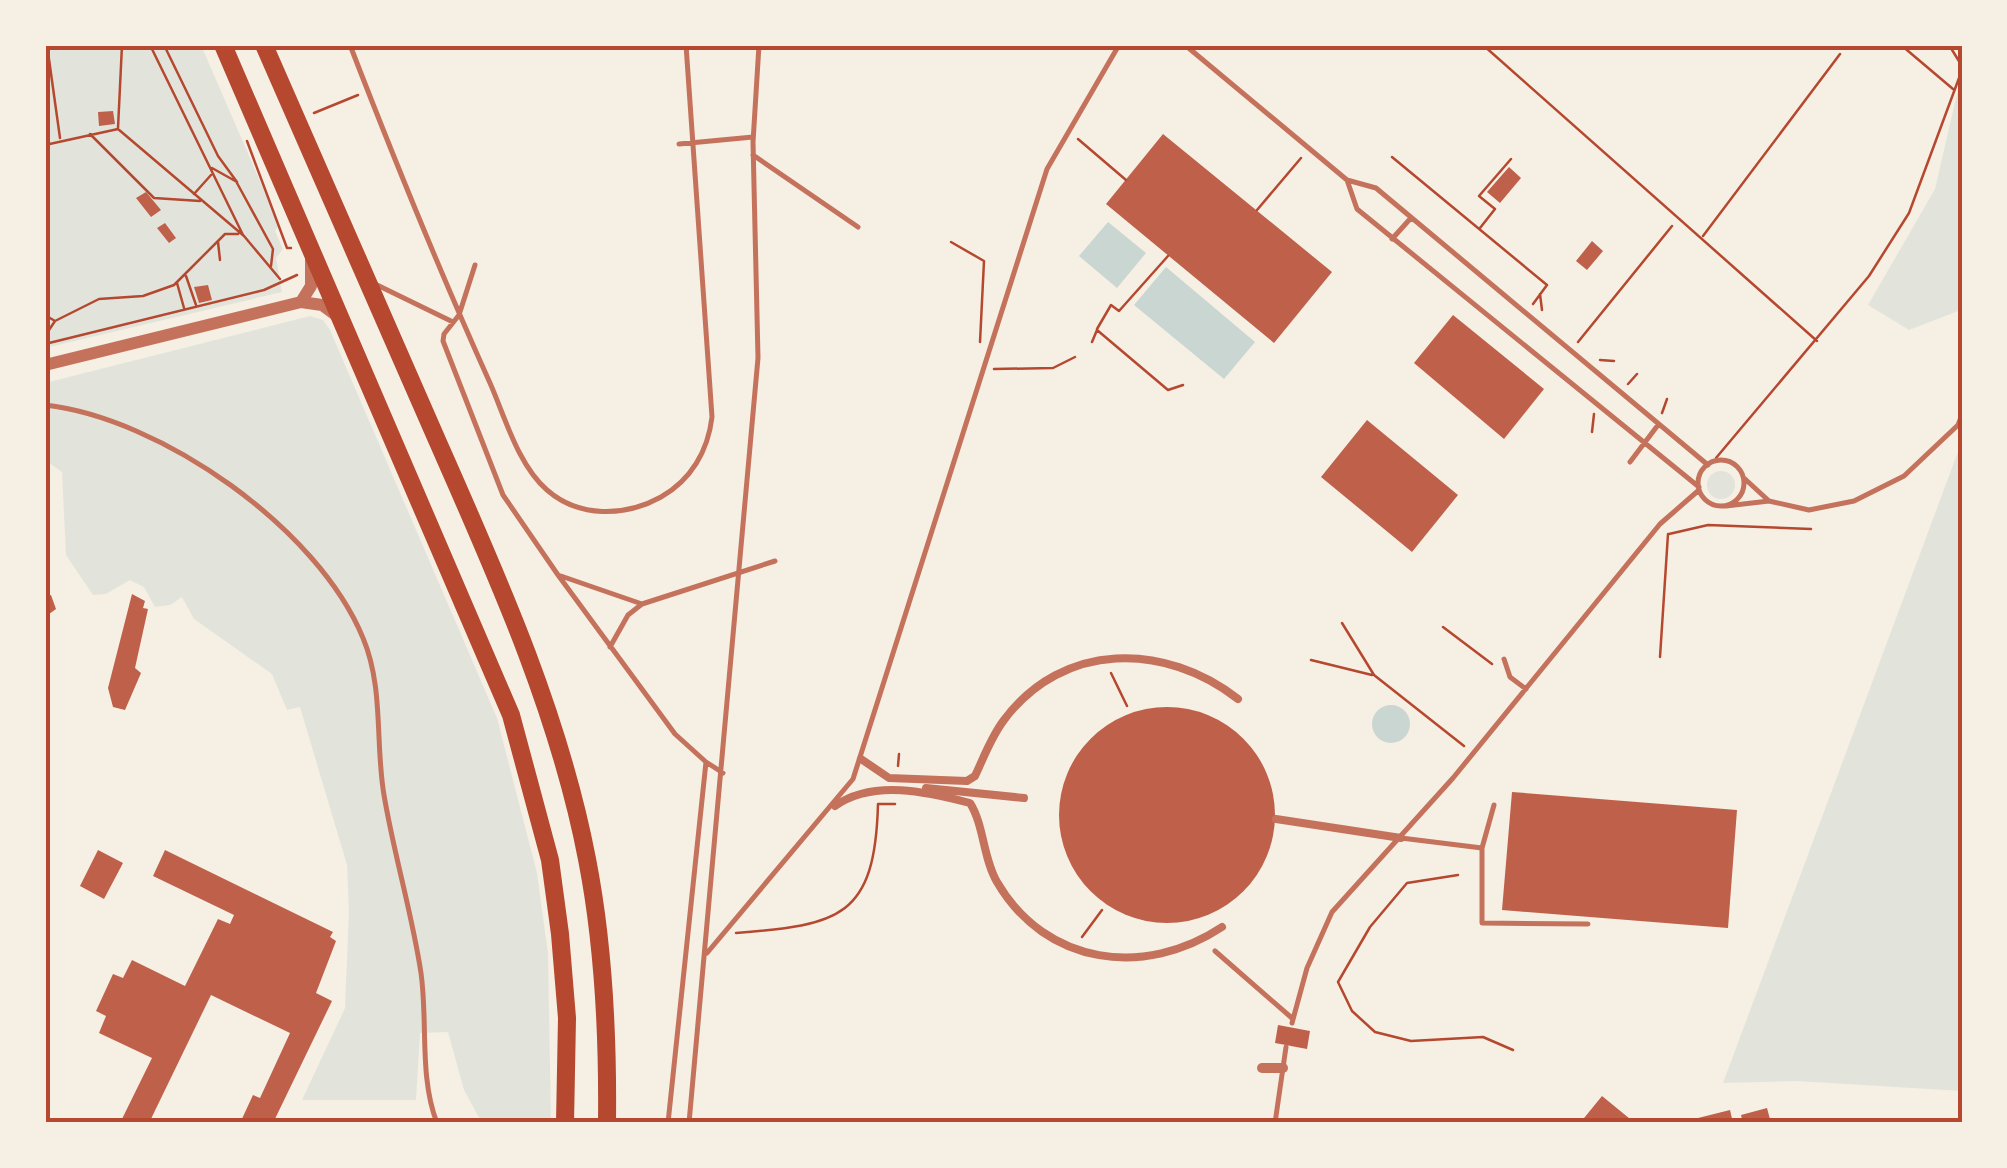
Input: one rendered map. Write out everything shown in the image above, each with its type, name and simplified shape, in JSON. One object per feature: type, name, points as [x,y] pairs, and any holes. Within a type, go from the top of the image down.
[{"type":"highway","points":[[224,45],[302,246],[342,321],[501,686],[531,781],[550,860],[565,977],[566,1123]]},
{"type":"highway","points":[[264,45],[502,592],[558,744],[594,897],[605,1017],[607,1123]]},
{"type":"street","points":[[301,302],[312,272],[302,246]]},
{"type":"street","points":[[45,365],[301,302],[322,305],[342,321]]},
{"type":"street","points":[[835,806],[864,791],[926,788],[971,779],[1003,721],[1023,698],[1074,666],[1132,656],[1190,667],[1238,698]]},
{"type":"street","points":[[861,759],[873,771],[970,803],[998,883],[1030,922],[1072,950],[1124,960],[1150,958],[1188,947],[1222,927]]},
{"type":"street","points":[[926,788],[1024,798]]},
{"type":"street","points":[[1276,819],[1402,838]]},
{"type":"street","points":[[1262,1068],[1284,1068]]},
{"type":"lane","points":[[350,45],[459,315],[530,470],[556,497],[586,509],[618,512],[652,501],[688,474],[710,439],[712,417],[686,45]]},
{"type":"lane","points":[[689,1123],[758,358],[753,137],[759,45]]},
{"type":"lane","points":[[707,953],[835,806],[861,759],[1038,194],[1067,129],[1119,45]]},
{"type":"lane","points":[[1186,45],[1348,180],[1376,188],[1658,424],[1710,464],[1731,462],[1769,500]]},
{"type":"lane","points":[[679,144],[753,137]]},
{"type":"lane","points":[[753,155],[858,227]]},
{"type":"lane","points":[[1348,180],[1356,209],[1699,488],[1709,503],[1726,506],[1769,500],[1808,510],[1854,500],[1904,476],[1958,425],[1962,415]]},
{"type":"lane","points":[[1392,239],[1411,218]]},
{"type":"lane","points":[[475,265],[459,315],[443,341],[475,431],[519,524],[675,734],[723,774]]},
{"type":"lane","points":[[367,280],[453,322]]},
{"type":"lane","points":[[45,405],[108,418],[190,456],[303,550],[351,612],[365,642],[375,683],[384,795],[416,946],[425,1009],[428,1096],[438,1123]]},
{"type":"lane","points":[[1630,462],[1658,424]]},
{"type":"lane","points":[[1215,951],[1293,1021],[1307,968],[1332,912],[1402,838],[1660,524],[1699,488],[1710,464]]},
{"type":"lane","points":[[1726,506],[1741,496],[1744,478]]},
{"type":"lane","points":[[610,647],[628,615],[642,604],[775,561]]},
{"type":"lane","points":[[558,576],[642,604]]},
{"type":"lane","points":[[1504,660],[1510,676],[1526,688]]},
{"type":"lane","points":[[668,1123],[706,762]]},
{"type":"lane","points":[[1494,804],[1482,848],[1482,924],[1588,924]]},
{"type":"lane","points":[[1402,838],[1482,848]]},
{"type":"lane","points":[[1275,1123],[1286,1047]]},
{"type":"path","points":[[48,45],[60,140]]},
{"type":"path","points":[[118,130],[122,45]]},
{"type":"path","points":[[150,45],[244,236]]},
{"type":"path","points":[[164,45],[218,156],[272,249],[271,269]]},
{"type":"path","points":[[1483,45],[1818,342]]},
{"type":"path","points":[[1901,45],[1954,90]]},
{"type":"path","points":[[1710,464],[1818,342],[1869,276],[1909,213],[1962,68],[1949,45]]},
{"type":"path","points":[[1702,237],[1840,54]]},
{"type":"path","points":[[1067,129],[1126,180]]},
{"type":"path","points":[[45,145],[118,130],[244,236],[280,280]]},
{"type":"path","points":[[90,133],[154,198],[202,201]]},
{"type":"path","points":[[244,142],[287,248],[302,246]]},
{"type":"path","points":[[1257,210],[1309,148]]},
{"type":"path","points":[[1392,157],[1546,285],[1526,314]]},
{"type":"path","points":[[1479,229],[1495,208],[1479,196],[1511,159]]},
{"type":"path","points":[[208,166],[236,182]]},
{"type":"path","points":[[194,194],[212,174]]},
{"type":"path","points":[[1570,350],[1672,226]]},
{"type":"path","points":[[55,321],[99,300],[143,296],[177,283],[230,232],[244,236]]},
{"type":"path","points":[[218,242],[220,260]]},
{"type":"path","points":[[951,242],[984,261],[980,351]]},
{"type":"path","points":[[1092,342],[1111,305],[1118,312],[1168,256]]},
{"type":"path","points":[[45,344],[264,290],[280,280],[312,272]]},
{"type":"path","points":[[186,276],[196,307]]},
{"type":"path","points":[[177,283],[185,310]]},
{"type":"path","points":[[1540,294],[1542,314]]},
{"type":"path","points":[[45,315],[55,321]]},
{"type":"path","points":[[46,335],[55,321]]},
{"type":"path","points":[[1096,330],[1168,390],[1184,385]]},
{"type":"path","points":[[1578,342],[1600,360],[1614,362]]},
{"type":"path","points":[[984,370],[1053,368],[1075,357]]},
{"type":"path","points":[[1658,424],[1667,398]]},
{"type":"path","points":[[1592,432],[1596,406]]},
{"type":"path","points":[[1660,524],[1669,534],[1660,657]]},
{"type":"path","points":[[1669,534],[1708,525],[1811,529]]},
{"type":"path","points":[[1342,624],[1374,675],[1473,754]]},
{"type":"path","points":[[1443,627],[1510,676]]},
{"type":"path","points":[[1104,658],[1128,706]]},
{"type":"path","points":[[1311,660],[1374,675]]},
{"type":"path","points":[[898,779],[899,754]]},
{"type":"path","points":[[725,934],[802,928],[845,908],[872,870],[878,804],[895,807],[896,791]]},
{"type":"path","points":[[1458,875],[1407,882],[1370,927],[1338,982],[1352,1011],[1374,1032],[1411,1040],[1483,1037],[1513,1050]]},
{"type":"path","points":[[1072,950],[1102,910]]},
{"type":"shaded area","points":[[45,45],[201,45],[279,225],[275,231],[283,249],[276,258],[282,292],[45,348]]},
{"type":"shaded area","points":[[1962,72],[1962,301],[1958,311],[1909,330],[1868,305],[1935,189]]},
{"type":"shaded area","points":[[1108,222],[1146,253],[1117,288],[1079,256]]},
{"type":"shaded area","points":[[1166,267],[1255,342],[1224,379],[1134,305]]},
{"type":"shaded area","points":[[310,316],[323,320],[330,330],[497,718],[537,873],[548,954],[551,1123],[482,1123],[464,1090],[448,1032],[420,1033],[416,1100],[302,1100],[345,1008],[349,911],[347,865],[300,707],[287,710],[272,674],[194,619],[182,597],[170,605],[155,607],[144,587],[130,580],[106,594],[93,595],[66,555],[62,472],[45,460],[45,383]]},
{"type":"shaded area","points":[[1962,441],[1962,1091],[1797,1081],[1723,1083]]},
{"type":"shaded area","points":[[1721,471],[1731,475],[1735,485],[1731,495],[1721,499],[1711,495],[1707,485],[1711,475]]},
{"type":"shaded area","points":[[1391,705],[1404,711],[1410,724],[1404,737],[1391,743],[1378,737],[1372,724],[1378,711]]},
{"type":"building","points":[[113,111],[115,124],[99,126],[98,112]]},
{"type":"building","points":[[1163,134],[1332,272],[1274,343],[1106,204]]},
{"type":"building","points":[[1509,167],[1521,178],[1500,203],[1487,192]]},
{"type":"building","points":[[146,192],[161,210],[151,217],[136,198]]},
{"type":"building","points":[[165,223],[176,238],[169,243],[157,228]]},
{"type":"building","points":[[1592,241],[1603,251],[1587,270],[1576,261]]},
{"type":"building","points":[[208,285],[212,300],[199,303],[194,287]]},
{"type":"building","points":[[1453,315],[1544,389],[1504,439],[1414,363]]},
{"type":"building","points":[[1367,420],[1458,495],[1412,552],[1321,477]]},
{"type":"building","points":[[132,594],[145,601],[143,608],[148,609],[135,668],[141,673],[125,710],[113,707],[108,688]]},
{"type":"building","points":[[51,595],[56,609],[45,617],[45,596]]},
{"type":"building","points":[[1167,707],[1209,715],[1244,738],[1267,773],[1275,815],[1267,857],[1244,892],[1209,915],[1167,923],[1125,915],[1090,892],[1067,857],[1059,815],[1067,773],[1090,738],[1125,715]]},
{"type":"building","points":[[1512,792],[1737,810],[1728,928],[1502,910]]},
{"type":"building","points":[[98,850],[123,863],[104,899],[80,886]]},
{"type":"building","points":[[165,850],[333,932],[330,937],[336,941],[316,993],[332,1001],[273,1123],[240,1123],[253,1095],[260,1098],[290,1033],[211,995],[149,1123],[120,1123],[152,1058],[99,1033],[106,1016],[96,1011],[113,974],[123,978],[132,960],[185,986],[218,919],[230,924],[234,915],[153,876]]},
{"type":"building","points":[[1278,1025],[1310,1031],[1307,1049],[1275,1043]]},
{"type":"building","points":[[1602,1096],[1635,1123],[1580,1123]]},
{"type":"building","points":[[1767,1108],[1771,1123],[1743,1123],[1741,1115]]},
{"type":"building","points":[[1730,1110],[1733,1123],[1699,1123],[1698,1118]]}]
